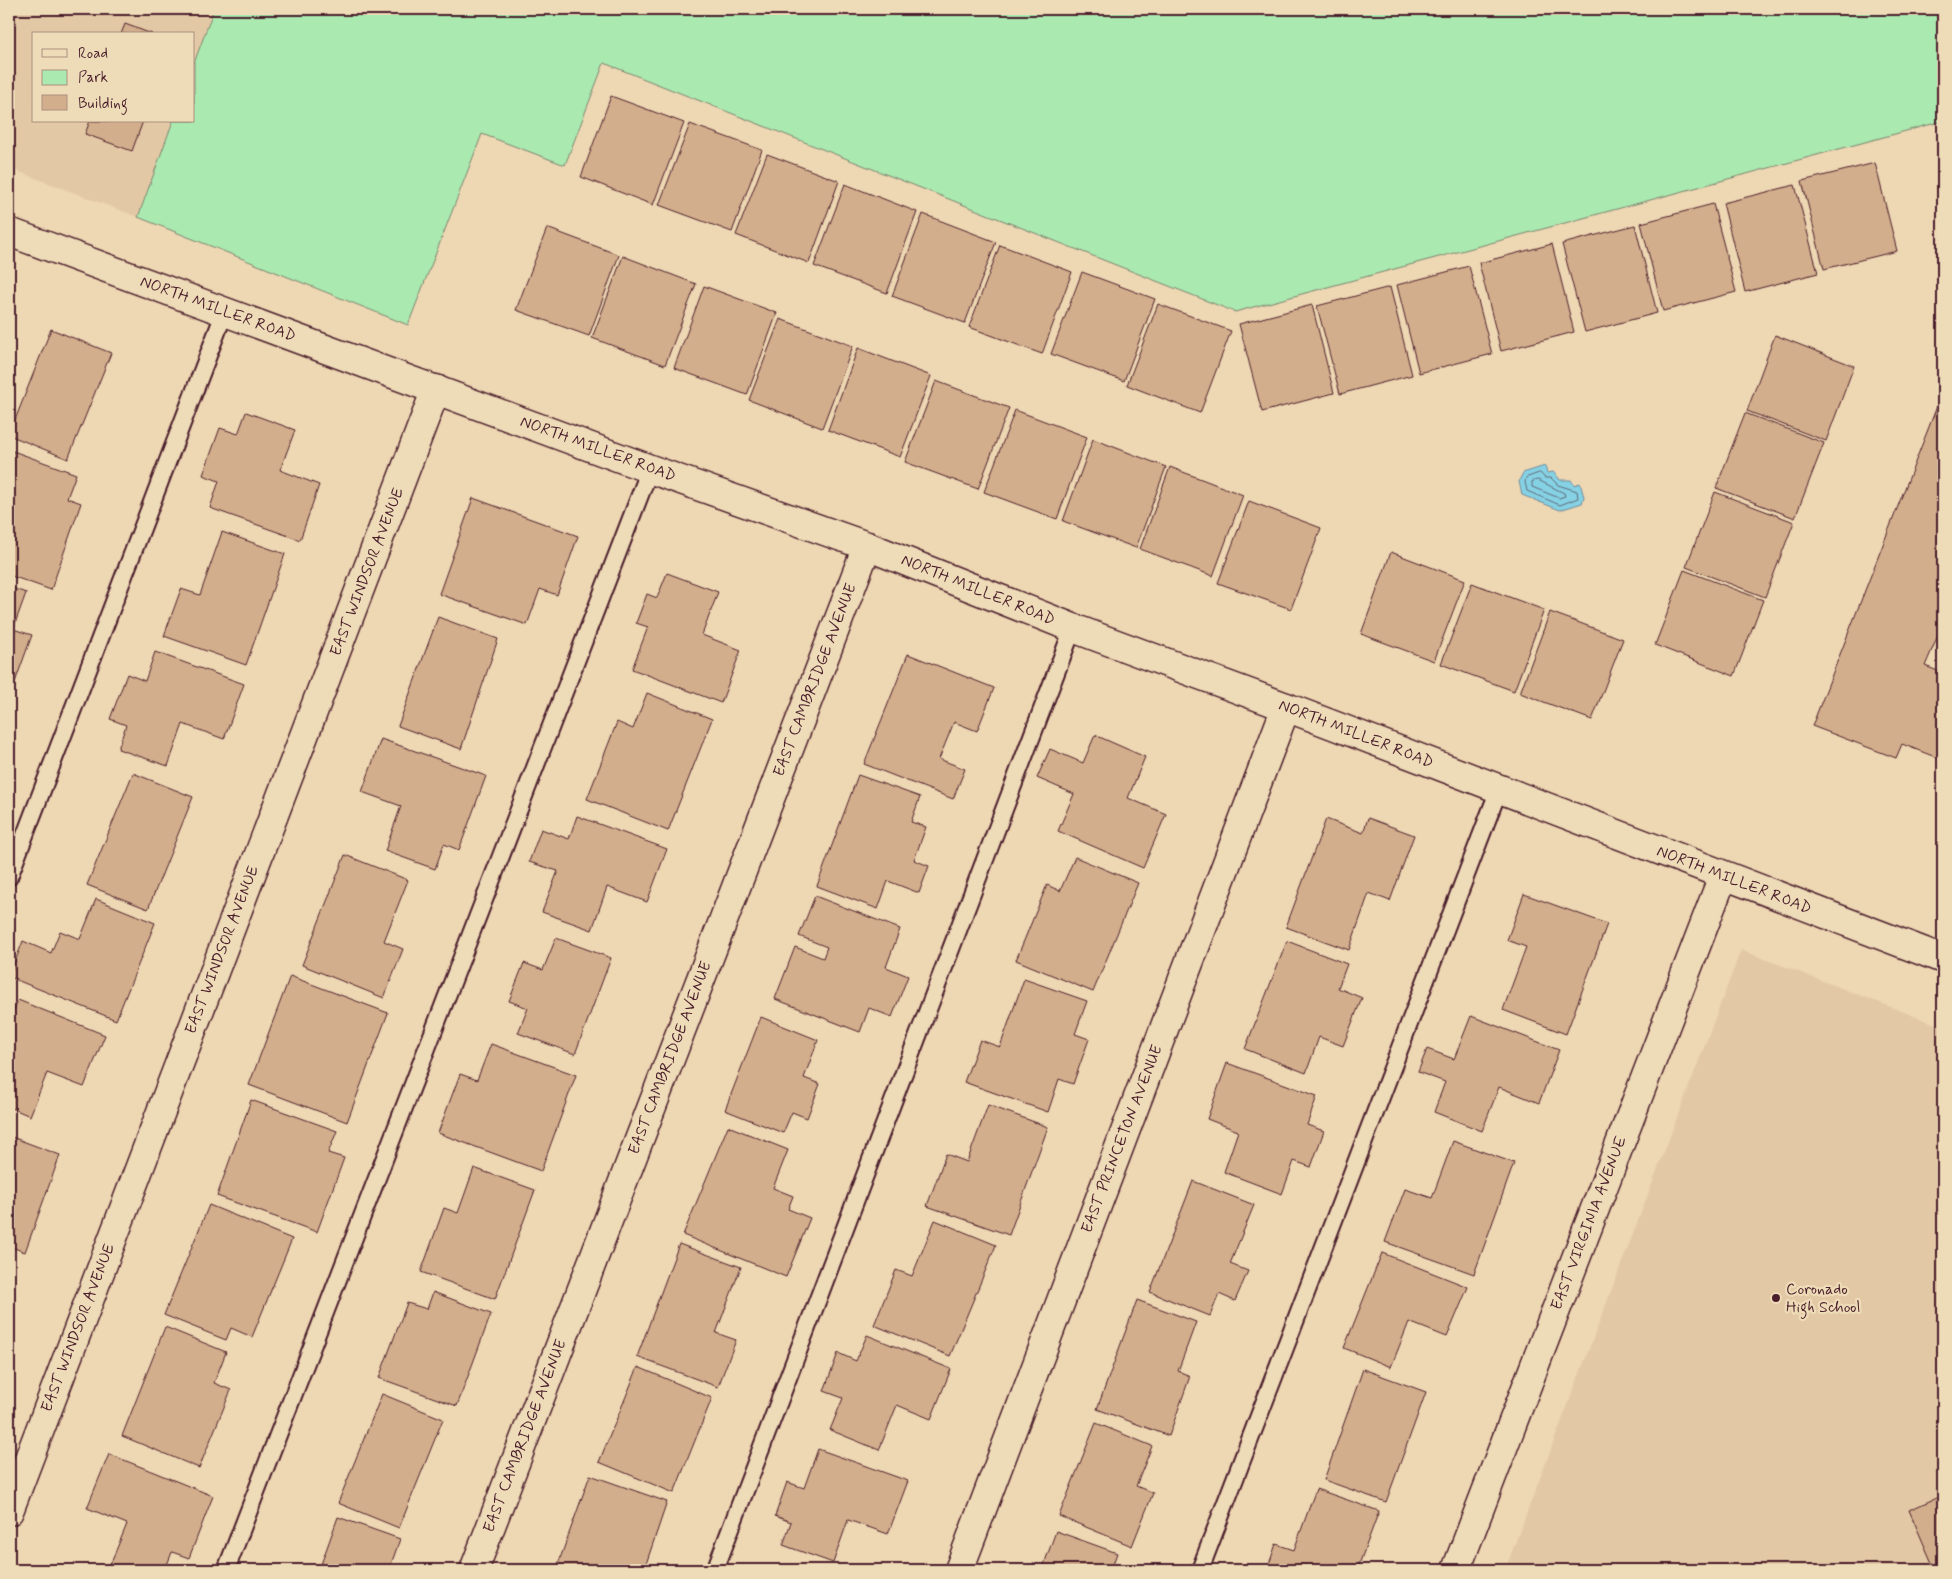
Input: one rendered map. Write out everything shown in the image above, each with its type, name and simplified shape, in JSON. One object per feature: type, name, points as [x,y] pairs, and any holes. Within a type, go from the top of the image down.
[{"type":"street","name":"NORTH MILLER ROAD","points":[[9,233],[650,469],[866,546],[1073,628],[1286,707],[1943,959]]},
{"type":"street","name":"EAST WINDSOR AVENUE","points":[[9,1511],[436,389]]},
{"type":"street","name":"EAST CAMBRIDGE AVENUE","points":[[474,1570],[866,546]]},
{"type":"street","name":"EAST PRINCETON AVENUE","points":[[959,1570],[1286,707]]},
{"type":"street","name":"EAST VIRGINIA AVENUE","points":[[1456,1570],[1723,876]]},
{"type":"lane","points":[[9,877],[225,311]]},
{"type":"lane","points":[[226,1570],[650,469]]},
{"type":"lane","points":[[715,1570],[1073,628]]},
{"type":"lane","points":[[1200,1570],[1499,789]]},
{"type":"shaded area","points":[[9,9],[214,9],[195,60],[195,32],[32,32],[32,122],[173,122],[138,217],[9,168]]},
{"type":"shaded area","name":"Coronado High School","points":[[1741,950],[1943,1027],[1943,1570],[1505,1570]]},
{"type":"green space","points":[[214,9],[1943,9],[1943,121],[1235,312],[604,63],[565,165],[482,134],[408,325],[138,217],[173,122],[195,122],[195,60]]},
{"type":"water","points":[[1545,466],[1547,473],[1554,472],[1560,480],[1571,480],[1574,485],[1580,483],[1584,497],[1582,503],[1560,510],[1522,495],[1519,481],[1523,473]]},
{"type":"building","points":[[125,24],[147,32],[122,32]]},
{"type":"building","points":[[611,96],[684,123],[653,205],[581,177]]},
{"type":"building","points":[[90,122],[143,122],[132,151],[85,134]]},
{"type":"building","points":[[690,124],[762,150],[732,232],[659,205]]},
{"type":"building","points":[[767,154],[839,181],[809,263],[736,235]]},
{"type":"building","points":[[1875,163],[1897,251],[1824,269],[1802,181]]},
{"type":"building","points":[[845,184],[917,212],[887,293],[814,266]]},
{"type":"building","points":[[1795,185],[1818,273],[1745,292],[1723,203]]},
{"type":"building","points":[[1713,204],[1736,292],[1663,311],[1641,223]]},
{"type":"building","points":[[923,214],[996,242],[965,323],[892,296]]},
{"type":"building","points":[[1635,225],[1657,313],[1585,332],[1562,244]]},
{"type":"building","points":[[547,228],[619,255],[589,336],[516,310]]},
{"type":"building","points":[[1552,244],[1574,332],[1501,351],[1479,263]]},
{"type":"building","points":[[1000,245],[1072,272],[1042,354],[969,327]]},
{"type":"building","points":[[623,256],[696,284],[665,365],[592,338]]},
{"type":"building","points":[[1469,266],[1492,354],[1419,373],[1397,285]]},
{"type":"building","points":[[1082,272],[1155,299],[1124,381],[1051,354]]},
{"type":"building","points":[[704,286],[777,313],[747,395],[674,368]]},
{"type":"building","points":[[1390,287],[1412,375],[1340,394],[1317,306]]},
{"type":"building","points":[[1158,304],[1231,331],[1200,413],[1127,385]]},
{"type":"building","points":[[1312,305],[1334,393],[1262,412],[1239,324]]},
{"type":"building","points":[[780,319],[853,346],[822,428],[749,400]]},
{"type":"building","points":[[51,329],[111,353],[68,459],[9,435]]},
{"type":"building","points":[[1775,335],[1854,366],[1826,441],[1747,411]]},
{"type":"building","points":[[858,348],[931,376],[900,457],[828,430]]},
{"type":"building","points":[[936,381],[1009,408],[978,489],[905,462]]},
{"type":"building","points":[[1943,391],[1943,634],[1939,633],[1925,666],[1943,673],[1943,760],[1902,744],[1896,758],[1812,726]]},
{"type":"building","points":[[1015,410],[1087,437],[1057,519],[984,492]]},
{"type":"building","points":[[246,412],[295,430],[280,470],[319,485],[300,540],[210,508],[219,481],[203,475],[220,428],[238,434]]},
{"type":"building","points":[[1745,413],[1824,443],[1795,518],[1716,488]]},
{"type":"building","points":[[1093,439],[1166,467],[1136,548],[1063,521]]},
{"type":"building","points":[[13,451],[76,474],[67,498],[81,503],[51,590],[9,575],[9,463]]},
{"type":"building","points":[[1170,467],[1243,495],[1213,576],[1140,549]]},
{"type":"building","points":[[1715,492],[1794,522],[1765,597],[1686,567]]},
{"type":"building","points":[[473,498],[578,536],[557,595],[540,589],[527,625],[439,594]]},
{"type":"building","points":[[1249,501],[1321,528],[1291,609],[1218,583]]},
{"type":"building","points":[[222,532],[285,554],[246,665],[164,636],[181,589],[200,595]]},
{"type":"building","points":[[1391,552],[1465,580],[1434,661],[1361,634]]},
{"type":"building","points":[[1684,570],[1763,600],[1734,676],[1655,645]]},
{"type":"building","points":[[667,573],[718,592],[702,635],[741,650],[721,703],[632,669],[648,627],[636,623],[647,594],[657,598]]},
{"type":"building","points":[[1472,583],[1544,610],[1514,691],[1441,664]]},
{"type":"building","points":[[9,587],[26,593],[13,629],[32,635],[9,699]]},
{"type":"building","points":[[1550,612],[1623,639],[1592,720],[1520,693]]},
{"type":"building","points":[[438,617],[498,639],[461,749],[398,726]]},
{"type":"building","points":[[155,652],[244,684],[224,739],[183,724],[168,766],[118,749],[126,725],[110,719],[127,674],[145,681]]},
{"type":"building","points":[[908,654],[994,688],[977,731],[954,722],[939,759],[965,769],[953,799],[864,764]]},
{"type":"building","points":[[647,693],[712,719],[668,831],[587,799],[617,722],[633,729]]},
{"type":"building","points":[[1095,735],[1145,757],[1128,798],[1166,814],[1143,868],[1058,831],[1074,794],[1037,778],[1050,749],[1083,763]]},
{"type":"building","points":[[381,739],[486,776],[459,850],[444,844],[435,869],[385,851],[401,806],[362,792]]},
{"type":"building","points":[[133,773],[193,797],[148,909],[87,885]]},
{"type":"building","points":[[858,775],[920,797],[911,822],[926,827],[914,860],[929,866],[919,893],[888,881],[878,909],[817,886]]},
{"type":"building","points":[[577,816],[667,849],[647,902],[607,887],[592,930],[542,912],[558,871],[529,862],[541,829],[569,839]]},
{"type":"building","points":[[1368,818],[1414,835],[1390,901],[1369,893],[1349,950],[1286,927],[1326,819],[1363,833]]},
{"type":"building","points":[[345,855],[408,880],[384,941],[403,949],[384,998],[302,965]]},
{"type":"building","points":[[1075,857],[1138,883],[1093,992],[1016,960],[1047,885],[1060,891]]},
{"type":"building","points":[[1524,894],[1607,924],[1566,1034],[1503,1010],[1526,947],[1507,940]]},
{"type":"building","points":[[815,896],[900,929],[886,967],[908,976],[892,1017],[869,1008],[860,1032],[775,999],[795,947],[823,958],[827,947],[799,936]]},
{"type":"building","points":[[96,899],[155,923],[116,1020],[9,977],[23,941],[51,953],[60,931],[80,939]]},
{"type":"building","points":[[556,938],[611,958],[575,1054],[518,1033],[528,1008],[509,1001],[524,963],[543,970]]},
{"type":"building","points":[[1287,941],[1347,964],[1338,988],[1362,998],[1343,1046],[1319,1037],[1306,1073],[1245,1049]]},
{"type":"building","points":[[290,976],[388,1013],[347,1122],[249,1085]]},
{"type":"building","points":[[1024,979],[1087,1001],[1075,1034],[1089,1039],[1073,1084],[1059,1079],[1048,1112],[964,1082],[980,1040],[1000,1047]]},
{"type":"building","points":[[18,1000],[105,1035],[84,1087],[47,1073],[30,1116],[9,1107],[9,1023]]},
{"type":"building","points":[[1471,1016],[1559,1050],[1539,1103],[1499,1087],[1482,1131],[1434,1112],[1445,1082],[1418,1072],[1427,1049],[1454,1059]]},
{"type":"building","points":[[761,1017],[818,1040],[804,1078],[820,1084],[807,1118],[792,1112],[783,1133],[725,1110]]},
{"type":"building","points":[[491,1044],[576,1075],[541,1171],[438,1133],[460,1074],[477,1080]]},
{"type":"building","points":[[1227,1063],[1317,1096],[1307,1125],[1324,1131],[1311,1167],[1294,1161],[1282,1194],[1224,1172],[1238,1131],[1207,1119]]},
{"type":"building","points":[[251,1100],[337,1131],[328,1153],[344,1158],[317,1232],[217,1196]]},
{"type":"building","points":[[988,1105],[1048,1127],[1009,1235],[927,1206],[946,1154],[967,1162]]},
{"type":"building","points":[[728,1126],[788,1150],[773,1188],[793,1196],[788,1209],[810,1218],[786,1277],[683,1235]]},
{"type":"building","points":[[9,1136],[60,1155],[25,1252],[9,1246]]},
{"type":"building","points":[[1453,1141],[1514,1163],[1474,1274],[1385,1242],[1405,1189],[1432,1198]]},
{"type":"building","points":[[474,1168],[535,1190],[495,1299],[421,1272],[444,1208],[458,1213]]},
{"type":"building","points":[[1193,1181],[1254,1205],[1230,1264],[1248,1271],[1235,1301],[1219,1294],[1210,1316],[1150,1292]]},
{"type":"building","points":[[209,1205],[292,1239],[252,1337],[231,1328],[226,1340],[164,1315]]},
{"type":"building","points":[[935,1220],[996,1245],[950,1356],[874,1325],[896,1270],[912,1276]]},
{"type":"building","points":[[679,1244],[741,1267],[716,1333],[736,1340],[718,1387],[637,1357]]},
{"type":"building","points":[[1382,1253],[1468,1287],[1447,1337],[1409,1322],[1391,1367],[1344,1348]]},
{"type":"building","points":[[433,1292],[491,1314],[457,1406],[379,1378],[407,1303],[427,1309]]},
{"type":"building","points":[[1137,1300],[1196,1322],[1178,1371],[1190,1376],[1169,1436],[1097,1409]]},
{"type":"building","points":[[165,1327],[226,1352],[214,1383],[231,1390],[199,1468],[122,1436]]},
{"type":"building","points":[[867,1335],[951,1369],[931,1419],[897,1405],[879,1450],[830,1430],[843,1398],[824,1391],[838,1353],[856,1361]]},
{"type":"building","points":[[638,1367],[712,1398],[674,1493],[599,1462]]},
{"type":"building","points":[[1363,1369],[1426,1392],[1386,1502],[1324,1480]]},
{"type":"building","points":[[382,1394],[443,1419],[399,1528],[338,1503]]},
{"type":"building","points":[[1096,1423],[1152,1446],[1136,1486],[1153,1493],[1132,1546],[1059,1516]]},
{"type":"building","points":[[818,1449],[908,1481],[888,1534],[848,1520],[833,1563],[783,1545],[791,1522],[775,1516],[787,1482],[804,1488]]},
{"type":"building","points":[[109,1454],[213,1496],[189,1558],[172,1552],[165,1570],[124,1570],[110,1565],[127,1524],[87,1508]]},
{"type":"building","points":[[590,1475],[667,1502],[646,1564],[652,1566],[651,1570],[556,1570]]},
{"type":"building","points":[[1316,1489],[1379,1511],[1357,1570],[1267,1570],[1276,1544],[1294,1550]]},
{"type":"building","points":[[1943,1495],[1943,1570],[1935,1570],[1909,1510]]},
{"type":"building","points":[[338,1517],[400,1539],[389,1570],[319,1570]]},
{"type":"building","points":[[1056,1531],[1117,1553],[1111,1570],[1042,1570]]},
{"type":"place","name":"Coronado High School","points":[[1776,1298]]}]
